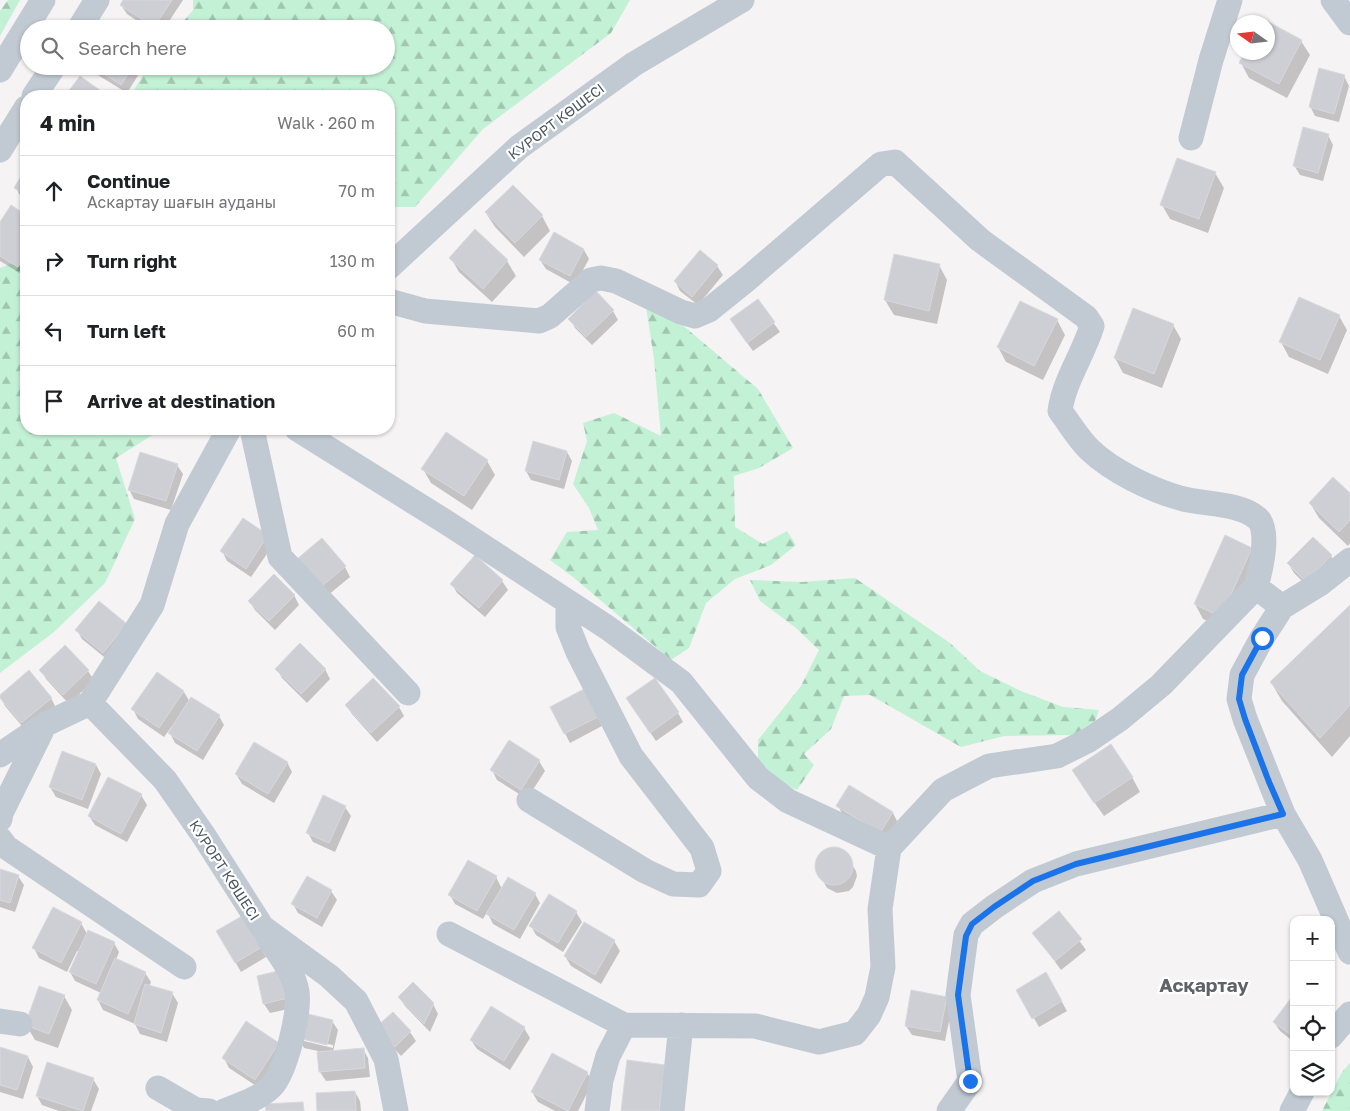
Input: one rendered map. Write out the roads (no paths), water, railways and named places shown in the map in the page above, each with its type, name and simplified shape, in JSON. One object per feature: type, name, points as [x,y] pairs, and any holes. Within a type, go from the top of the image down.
[{"type":"street","points":[[31,20],[43,0]]},
{"type":"street","points":[[85,20],[98,0]]},
{"type":"street","name":"КУРОРТ КӨШЕСІ","points":[[395,261],[519,147],[634,64],[742,0]]},
{"type":"street","points":[[1191,138],[1211,60],[1230,0]]},
{"type":"street","points":[[1332,0],[1350,23]]},
{"type":"street","points":[[0,70],[20,37]]},
{"type":"street","points":[[38,90],[48,75]]},
{"type":"street","points":[[0,150],[20,118]]},
{"type":"street","points":[[395,303],[425,311],[539,322],[550,316],[591,280],[601,278],[616,281],[681,312],[695,316],[709,310],[745,281],[881,164],[894,162],[980,240],[1086,316],[1092,326],[1086,346],[1062,394],[1060,411],[1090,450],[1131,480],[1180,498],[1223,505],[1240,510],[1258,518],[1264,530],[1262,566],[1256,587],[1161,686],[1120,719],[1089,740],[1057,756],[990,766],[943,790],[889,848],[880,910],[883,967],[878,998],[870,1015],[855,1033],[819,1042],[754,1026],[624,1025],[449,934]]},
{"type":"street","points":[[0,755],[44,725],[90,703],[152,605],[177,524],[226,435]]},
{"type":"street","points":[[253,435],[280,557],[408,693]]},
{"type":"street","points":[[307,435],[450,524],[608,628],[681,682],[758,778],[788,801],[889,848]]},
{"type":"street","points":[[1350,560],[1321,583],[1282,607],[1262,638],[1242,675],[1239,699],[1283,814],[1310,860],[1350,952]]},
{"type":"street","points":[[1256,587],[1282,607]]},
{"type":"street","points":[[529,800],[645,871],[673,884],[699,885],[708,871],[702,848],[631,756],[568,626],[568,602]]},
{"type":"street","name":"КУРОРТ КӨШЕСІ","points":[[90,703],[165,780],[204,836],[262,927],[329,976],[356,1001],[386,1059],[396,1111]]},
{"type":"street","points":[[0,819],[1,813],[44,725]]},
{"type":"street","points":[[949,1111],[970,1081],[958,995],[966,936],[972,924],[1033,881],[1076,864],[1283,814]]},
{"type":"street","points":[[0,839],[6,847],[184,967]]},
{"type":"street","points":[[224,1111],[252,1100],[272,1086],[285,1062],[294,1030],[297,992],[290,973],[262,927]]},
{"type":"street","points":[[1335,1031],[1350,1014]]},
{"type":"street","points":[[597,1111],[600,1080],[608,1056],[624,1025]]},
{"type":"street","points":[[672,1111],[681,1025]]},
{"type":"street","points":[[158,1088],[196,1110],[209,1111]]},
{"type":"street","points":[[1292,1111],[1300,1096]]},
{"type":"district","name":"Асқартау","points":[[1204,984]]}]
